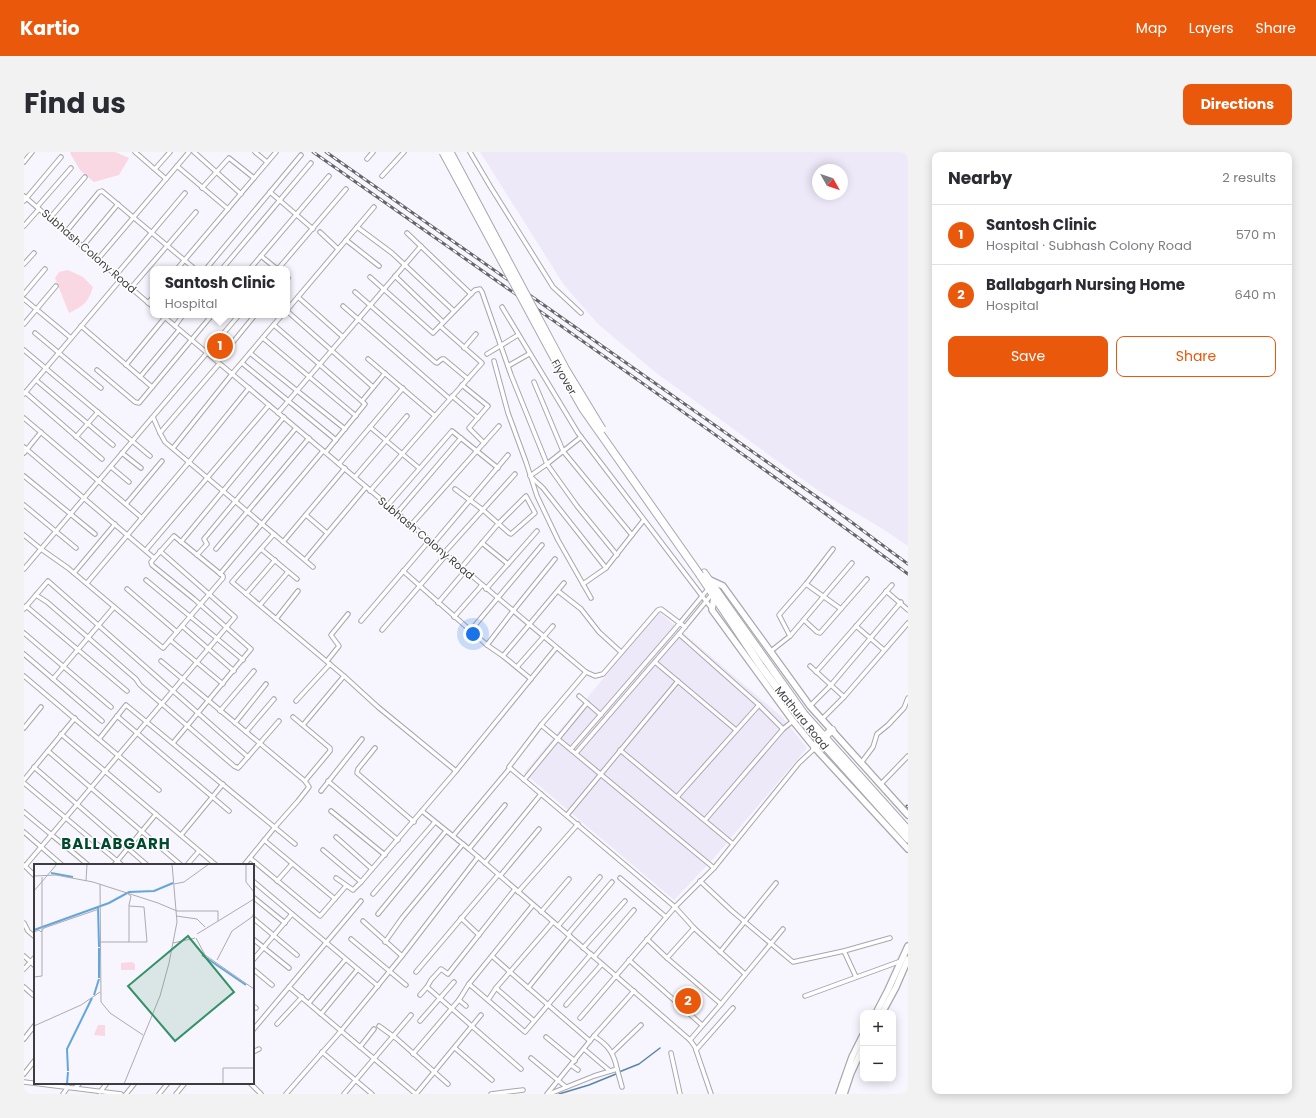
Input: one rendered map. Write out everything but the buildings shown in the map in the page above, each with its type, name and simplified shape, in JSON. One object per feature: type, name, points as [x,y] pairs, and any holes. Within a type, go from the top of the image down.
[{"type":"highway","name":"Flyover","points":[[443,152],[583,409],[704,576]]},
{"type":"highway","name":"Flyover","points":[[450,152],[565,368],[600,426],[704,576],[711,593]]},
{"type":"highway","name":"Mathura Road","points":[[704,576],[822,738],[908,839]]},
{"type":"highway","name":"Mathura Road","points":[[711,593],[788,708],[822,738],[908,830]]},
{"type":"highway","points":[[815,748],[822,738],[832,730]]},
{"type":"main road","points":[[704,576],[723,586],[810,706],[908,816]]},
{"type":"main road","points":[[711,593],[712,610],[788,708],[793,721],[815,748],[908,849]]},
{"type":"main road","points":[[878,1010],[908,946]]},
{"type":"main road","points":[[884,1010],[896,987],[908,959]]},
{"type":"main road","points":[[839,1094],[852,1056],[860,1044]]},
{"type":"main road","points":[[844,1094],[851,1073],[860,1054]]},
{"type":"street","points":[[24,162],[32,152]]},
{"type":"street","points":[[135,152],[141,154],[166,179]]},
{"type":"street","points":[[155,169],[170,152]]},
{"type":"street","points":[[98,259],[189,152]]},
{"type":"street","points":[[194,152],[241,194]]},
{"type":"street","points":[[254,152],[267,162]]},
{"type":"street","points":[[179,266],[276,152]]},
{"type":"street","points":[[367,159],[373,152]]},
{"type":"street","points":[[382,176],[404,152]]},
{"type":"street","points":[[470,152],[553,287],[581,313]]},
{"type":"street","points":[[208,266],[301,155]]},
{"type":"street","points":[[25,198],[62,157]]},
{"type":"street","points":[[202,188],[229,158],[254,178]]},
{"type":"street","points":[[225,266],[312,163]]},
{"type":"street","points":[[177,166],[228,209]]},
{"type":"street","points":[[24,226],[72,168]]},
{"type":"street","points":[[253,266],[329,176]]},
{"type":"street","points":[[50,218],[85,177]]},
{"type":"street","points":[[281,266],[346,189]]},
{"type":"street","points":[[66,232],[100,191],[118,204],[191,266]]},
{"type":"street","points":[[270,192],[313,229]]},
{"type":"street","points":[[116,275],[185,193]]},
{"type":"street","name":"Subhash Colony Road","points":[[25,198],[148,303]]},
{"type":"street","points":[[83,246],[118,204]]},
{"type":"street","points":[[290,306],[374,207]]},
{"type":"street","points":[[131,288],[196,212]]},
{"type":"street","points":[[357,227],[392,253],[454,311]]},
{"type":"street","points":[[320,232],[338,249]]},
{"type":"street","points":[[407,233],[470,294]]},
{"type":"street","points":[[346,240],[379,266]]},
{"type":"street","points":[[278,413],[421,246]]},
{"type":"street","points":[[24,264],[34,253]]},
{"type":"street","points":[[261,256],[274,266]]},
{"type":"street","points":[[24,294],[45,269]]},
{"type":"street","points":[[370,491],[482,363],[464,348],[395,276]]},
{"type":"street","points":[[370,278],[432,332],[442,324],[470,294],[480,289],[508,366],[547,464],[577,506],[617,554]]},
{"type":"street","points":[[102,459],[24,393],[121,279]]},
{"type":"street","points":[[24,324],[56,286]]},
{"type":"street","points":[[355,292],[435,362],[437,363],[444,359],[468,379]]},
{"type":"street","points":[[298,297],[343,337]]},
{"type":"street","points":[[24,299],[71,338]]},
{"type":"street","points":[[343,306],[451,398],[478,418]]},
{"type":"street","points":[[502,307],[529,354],[581,437],[643,521],[712,610]]},
{"type":"street","points":[[290,313],[373,387]]},
{"type":"street","points":[[126,364],[163,318]]},
{"type":"street","name":"Subhash Colony Road","points":[[167,318],[179,330],[325,451],[465,572],[586,672]]},
{"type":"street","points":[[175,326],[182,318]]},
{"type":"street","points":[[97,370],[137,403],[141,401],[210,318]]},
{"type":"street","points":[[24,569],[236,318]]},
{"type":"street","points":[[217,341],[228,347],[253,318]]},
{"type":"street","points":[[173,448],[232,374],[280,318]]},
{"type":"street","points":[[220,574],[365,405],[274,325]]},
{"type":"street","points":[[81,326],[152,387]]},
{"type":"street","points":[[140,377],[179,330]]},
{"type":"street","points":[[35,333],[101,388]]},
{"type":"street","points":[[464,348],[476,334]]},
{"type":"street","points":[[487,354],[518,335]]},
{"type":"street","points":[[263,338],[356,416]]},
{"type":"street","points":[[24,350],[150,456]]},
{"type":"street","points":[[250,353],[345,430]]},
{"type":"street","points":[[508,366],[529,354]]},
{"type":"street","points":[[368,359],[435,416]]},
{"type":"street","points":[[494,362],[508,413],[537,496],[558,540],[591,598]]},
{"type":"street","points":[[242,363],[336,440]]},
{"type":"street","points":[[160,433],[219,364]]},
{"type":"street","points":[[362,401],[385,373]]},
{"type":"street","points":[[36,380],[112,444]]},
{"type":"street","points":[[534,382],[563,452],[632,535]]},
{"type":"street","points":[[462,385],[488,406],[469,429],[484,443]]},
{"type":"street","points":[[87,583],[249,388]]},
{"type":"street","points":[[339,464],[403,388]]},
{"type":"street","points":[[146,550],[269,405]]},
{"type":"street","points":[[76,437],[98,412]]},
{"type":"street","points":[[355,477],[407,416]]},
{"type":"street","points":[[153,417],[165,442],[313,567]]},
{"type":"street","points":[[24,418],[142,518]]},
{"type":"street","points":[[181,542],[284,418]]},
{"type":"street","points":[[411,525],[499,426]]},
{"type":"street","points":[[370,427],[419,468]]},
{"type":"street","points":[[197,555],[207,544],[204,539],[296,428]]},
{"type":"street","points":[[388,505],[450,431],[454,431],[498,468]]},
{"type":"street","points":[[24,453],[26,448],[41,432]]},
{"type":"street","points":[[530,476],[581,437]]},
{"type":"street","points":[[216,549],[309,438]]},
{"type":"street","points":[[396,513],[461,438]]},
{"type":"street","points":[[26,448],[154,558]]},
{"type":"street","points":[[122,453],[141,468]]},
{"type":"street","points":[[361,621],[403,571],[470,501],[508,455]]},
{"type":"street","points":[[126,504],[162,461]]},
{"type":"street","points":[[111,467],[129,482]]},
{"type":"street","points":[[283,542],[345,468]]},
{"type":"street","points":[[382,630],[445,554],[515,474]]},
{"type":"street","points":[[24,476],[95,534]]},
{"type":"street","points":[[530,476],[543,488],[606,568]]},
{"type":"street","points":[[305,560],[366,487]]},
{"type":"street","points":[[455,489],[483,510],[498,524],[509,533],[512,533],[535,513],[526,496],[498,524],[461,568]]},
{"type":"street","points":[[24,505],[76,548]]},
{"type":"street","points":[[306,515],[327,533]]},
{"type":"street","points":[[583,584],[606,568],[643,521]]},
{"type":"street","points":[[74,573],[116,524]]},
{"type":"street","points":[[486,588],[537,531]]},
{"type":"street","points":[[24,534],[41,549],[87,583],[162,647],[164,647],[190,616],[200,605],[223,578],[174,536],[151,562],[151,564],[200,605],[227,627],[251,648],[251,651],[173,743]]},
{"type":"street","points":[[274,534],[232,582],[344,676],[378,707],[456,771]]},
{"type":"street","points":[[482,544],[508,564]]},
{"type":"street","points":[[470,630],[542,544]]},
{"type":"street","points":[[261,549],[297,579]]},
{"type":"street","points":[[790,636],[779,615],[806,584],[833,549]]},
{"type":"street","points":[[34,875],[25,866],[235,618],[235,616],[160,551]]},
{"type":"street","points":[[24,560],[28,564]]},
{"type":"street","points":[[246,594],[275,560]]},
{"type":"street","points":[[487,645],[555,560]]},
{"type":"street","points":[[771,651],[790,636],[852,563]]},
{"type":"street","points":[[403,571],[487,645],[531,679]]},
{"type":"street","points":[[260,605],[288,572]]},
{"type":"street","points":[[438,603],[465,572]]},
{"type":"street","points":[[804,620],[820,633],[867,579]]},
{"type":"street","points":[[146,580],[243,660]]},
{"type":"street","points":[[26,607],[48,581],[248,757]]},
{"type":"street","points":[[503,656],[564,583]]},
{"type":"street","points":[[806,584],[840,609]]},
{"type":"street","points":[[454,617],[482,585]]},
{"type":"street","points":[[816,672],[892,585]]},
{"type":"street","points":[[127,589],[177,632]]},
{"type":"street","points":[[276,618],[298,591]]},
{"type":"street","points":[[558,591],[581,609],[599,632],[621,652]]},
{"type":"street","points":[[886,591],[908,610]]},
{"type":"street","points":[[571,749],[680,623],[701,596],[711,593]]},
{"type":"street","points":[[576,753],[685,627],[711,593]]},
{"type":"street","points":[[36,595],[47,602],[88,637],[136,679],[140,685],[234,766],[239,768],[279,721]]},
{"type":"street","points":[[24,601],[26,607],[127,691]]},
{"type":"street","points":[[810,706],[832,685],[900,602]]},
{"type":"street","points":[[53,679],[114,607]]},
{"type":"street","points":[[453,836],[510,768],[509,766],[541,725],[586,672],[595,676],[603,674],[658,610],[661,609],[685,627]]},
{"type":"street","points":[[296,701],[328,663],[339,646],[331,635],[348,614]]},
{"type":"street","points":[[822,719],[844,697],[908,623]]},
{"type":"street","points":[[182,626],[234,671]]},
{"type":"street","points":[[517,668],[553,626]]},
{"type":"street","points":[[856,626],[884,650]]},
{"type":"street","points":[[24,633],[111,707]]},
{"type":"street","points":[[679,634],[759,705],[783,729]]},
{"type":"street","points":[[170,640],[223,684]]},
{"type":"street","points":[[336,878],[353,890],[361,882],[414,822],[556,648]]},
{"type":"street","points":[[24,654],[102,721]]},
{"type":"street","points":[[161,661],[308,785],[309,789],[245,864]]},
{"type":"street","points":[[655,662],[736,730]]},
{"type":"street","points":[[810,666],[844,697]]},
{"type":"street","points":[[220,711],[254,671]]},
{"type":"street","points":[[24,676],[159,790]]},
{"type":"street","points":[[302,725],[344,676]]},
{"type":"street","points":[[567,815],[678,681]]},
{"type":"street","points":[[234,723],[266,684]]},
{"type":"street","points":[[579,696],[600,715]]},
{"type":"street","points":[[861,763],[873,747],[877,734],[904,708],[908,698]]},
{"type":"street","points":[[246,732],[274,699]]},
{"type":"street","points":[[99,739],[126,704],[295,844]]},
{"type":"street","points":[[524,780],[587,704]]},
{"type":"street","points":[[677,798],[759,705]]},
{"type":"street","points":[[24,728],[41,707]]},
{"type":"street","points":[[118,716],[228,811]]},
{"type":"street","points":[[293,717],[330,748],[330,751],[305,781]]},
{"type":"street","points":[[24,780],[75,718]]},
{"type":"street","points":[[705,820],[783,729],[793,721]]},
{"type":"street","points":[[541,725],[714,868]]},
{"type":"street","points":[[61,734],[215,864]]},
{"type":"street","points":[[321,791],[362,739]]},
{"type":"street","points":[[375,748],[358,769],[357,773],[414,822]]},
{"type":"street","points":[[580,1018],[666,917],[714,868],[799,763],[815,748]]},
{"type":"street","points":[[620,750],[734,844]]},
{"type":"street","points":[[48,751],[90,789],[180,864]]},
{"type":"street","points":[[880,784],[908,756]]},
{"type":"street","points":[[34,768],[146,864]]},
{"type":"street","points":[[510,768],[675,907],[694,928],[746,974]]},
{"type":"street","points":[[328,781],[398,840]]},
{"type":"street","points":[[24,783],[121,864]]},
{"type":"street","points":[[180,836],[223,784]]},
{"type":"street","points":[[484,863],[541,794]]},
{"type":"street","points":[[469,849],[505,805]]},
{"type":"street","points":[[331,811],[385,855]]},
{"type":"street","points":[[422,811],[469,849],[690,1040],[696,1050],[711,1094]]},
{"type":"street","points":[[24,812],[87,864]]},
{"type":"street","points":[[115,864],[156,814]]},
{"type":"street","points":[[373,894],[435,822]]},
{"type":"street","points":[[420,995],[441,969],[448,974],[517,891],[578,824]]},
{"type":"street","points":[[416,972],[539,828]]},
{"type":"street","points":[[378,914],[446,831]]},
{"type":"street","points":[[24,832],[61,864]]},
{"type":"street","points":[[336,837],[372,868]]},
{"type":"street","points":[[264,840],[335,899]]},
{"type":"street","points":[[385,942],[402,918],[463,844]]},
{"type":"street","points":[[323,850],[361,882]]},
{"type":"street","points":[[188,864],[199,851]]},
{"type":"street","points":[[286,1094],[378,986],[478,857]]},
{"type":"street","points":[[250,858],[320,916],[346,886]]},
{"type":"street","points":[[277,881],[292,864]]},
{"type":"street","points":[[558,926],[600,877]]},
{"type":"street","points":[[620,878],[666,917]]},
{"type":"street","points":[[541,912],[569,879]]},
{"type":"street","points":[[700,881],[732,912],[793,962],[844,951],[890,938]]},
{"type":"street","points":[[254,882],[345,960],[378,986]]},
{"type":"street","points":[[528,988],[612,882]]},
{"type":"street","points":[[720,952],[776,883]]},
{"type":"street","points":[[254,898],[284,923]]},
{"type":"street","points":[[254,1029],[361,901]]},
{"type":"street","points":[[584,948],[624,901]]},
{"type":"street","points":[[413,1054],[459,1000],[469,984],[533,905]]},
{"type":"street","points":[[469,984],[525,1032],[634,910]]},
{"type":"street","points":[[254,959],[292,914]]},
{"type":"street","points":[[461,918],[479,935]]},
{"type":"street","points":[[254,919],[297,955]]},
{"type":"street","points":[[363,921],[402,956]]},
{"type":"street","points":[[488,1000],[496,988],[553,922]]},
{"type":"street","points":[[24,923],[28,931],[34,936]]},
{"type":"street","points":[[667,958],[694,928]]},
{"type":"street","points":[[690,1040],[783,929]]},
{"type":"street","points":[[351,939],[406,985]]},
{"type":"street","points":[[647,939],[721,1004]]},
{"type":"street","points":[[254,940],[289,968]]},
{"type":"street","points":[[844,951],[856,977]]},
{"type":"street","points":[[24,956],[34,965]]},
{"type":"street","points":[[492,956],[590,1041]]},
{"type":"street","points":[[24,969],[34,958]]},
{"type":"street","points":[[309,1003],[345,960]]},
{"type":"street","points":[[629,960],[702,1025]]},
{"type":"street","points":[[805,996],[901,961]]},
{"type":"street","points":[[566,1005],[602,964]]},
{"type":"street","points":[[254,970],[272,985]]},
{"type":"street","points":[[321,1014],[357,970]]},
{"type":"street","points":[[420,1021],[454,982]]},
{"type":"street","points":[[24,987],[34,995]]},
{"type":"street","points":[[289,987],[416,1094],[482,1015]]},
{"type":"street","points":[[427,987],[521,1069]]},
{"type":"street","points":[[496,988],[534,1021]]},
{"type":"street","points":[[548,1094],[594,1036],[634,991]]},
{"type":"street","points":[[277,1024],[302,997]]},
{"type":"street","points":[[459,1000],[466,1006]]},
{"type":"street","points":[[696,1050],[734,1008]]},
{"type":"street","points":[[344,1094],[411,1014]]},
{"type":"street","points":[[612,1053],[641,1025]]},
{"type":"street","points":[[24,1039],[34,1026]]},
{"type":"street","points":[[379,1026],[448,1084]]},
{"type":"street","points":[[360,1047],[374,1029]]},
{"type":"street","points":[[594,1036],[603,1042],[615,1057],[622,1087]]},
{"type":"street","points":[[546,1037],[575,1061]]},
{"type":"street","points":[[455,1048],[492,1080]]},
{"type":"street","points":[[254,1052],[259,1049]]},
{"type":"street","points":[[584,1049],[610,1071]]},
{"type":"street","points":[[322,1052],[372,1094]]},
{"type":"street","points":[[671,1054],[680,1094]]},
{"type":"street","points":[[531,1058],[566,1087]]},
{"type":"street","points":[[24,1074],[34,1061]]},
{"type":"street","points":[[571,1065],[578,1070]]},
{"type":"street","points":[[548,1094],[617,1069]]},
{"type":"street","points":[[24,1082],[34,1083]]},
{"type":"street","points":[[48,1084],[120,1094]]},
{"type":"street","points":[[75,1088],[79,1084]]},
{"type":"street","points":[[100,1092],[106,1084]]},
{"type":"street","points":[[126,1094],[134,1084]]},
{"type":"street","points":[[159,1094],[167,1084]]},
{"type":"street","points":[[176,1094],[184,1084]]},
{"type":"street","points":[[251,1084],[261,1094]]},
{"type":"street","points":[[63,1094],[68,1087]]},
{"type":"street","points":[[491,1094],[523,1090]]},
{"type":"shaded area","points":[[115,152],[129,158],[119,175],[94,182],[80,170],[70,153]]},
{"type":"shaded area","points":[[480,152],[908,152],[908,546],[883,529],[820,492],[655,372],[598,324],[564,285]]},
{"type":"shaded area","points":[[68,270],[83,277],[93,287],[87,300],[78,308],[69,313],[55,278],[59,272]]},
{"type":"shaded area","points":[[659,612],[782,717],[807,748],[713,859],[674,900],[524,773]]},
{"type":"waterway","points":[[619,1072],[639,1064],[660,1048]]},
{"type":"waterway","points":[[559,1094],[589,1085],[616,1074]]},
{"type":"railway","points":[[313,152],[686,414],[908,574]]},
{"type":"railway","points":[[326,152],[827,504],[908,564]]},
{"type":"place","name":"Santosh Clinic","points":[[220,346]]},
{"type":"place","name":"Ballabgarh Nursing Home","points":[[688,1001]]},
{"type":"district","name":"BALLABGARH","points":[[116,844]]}]
